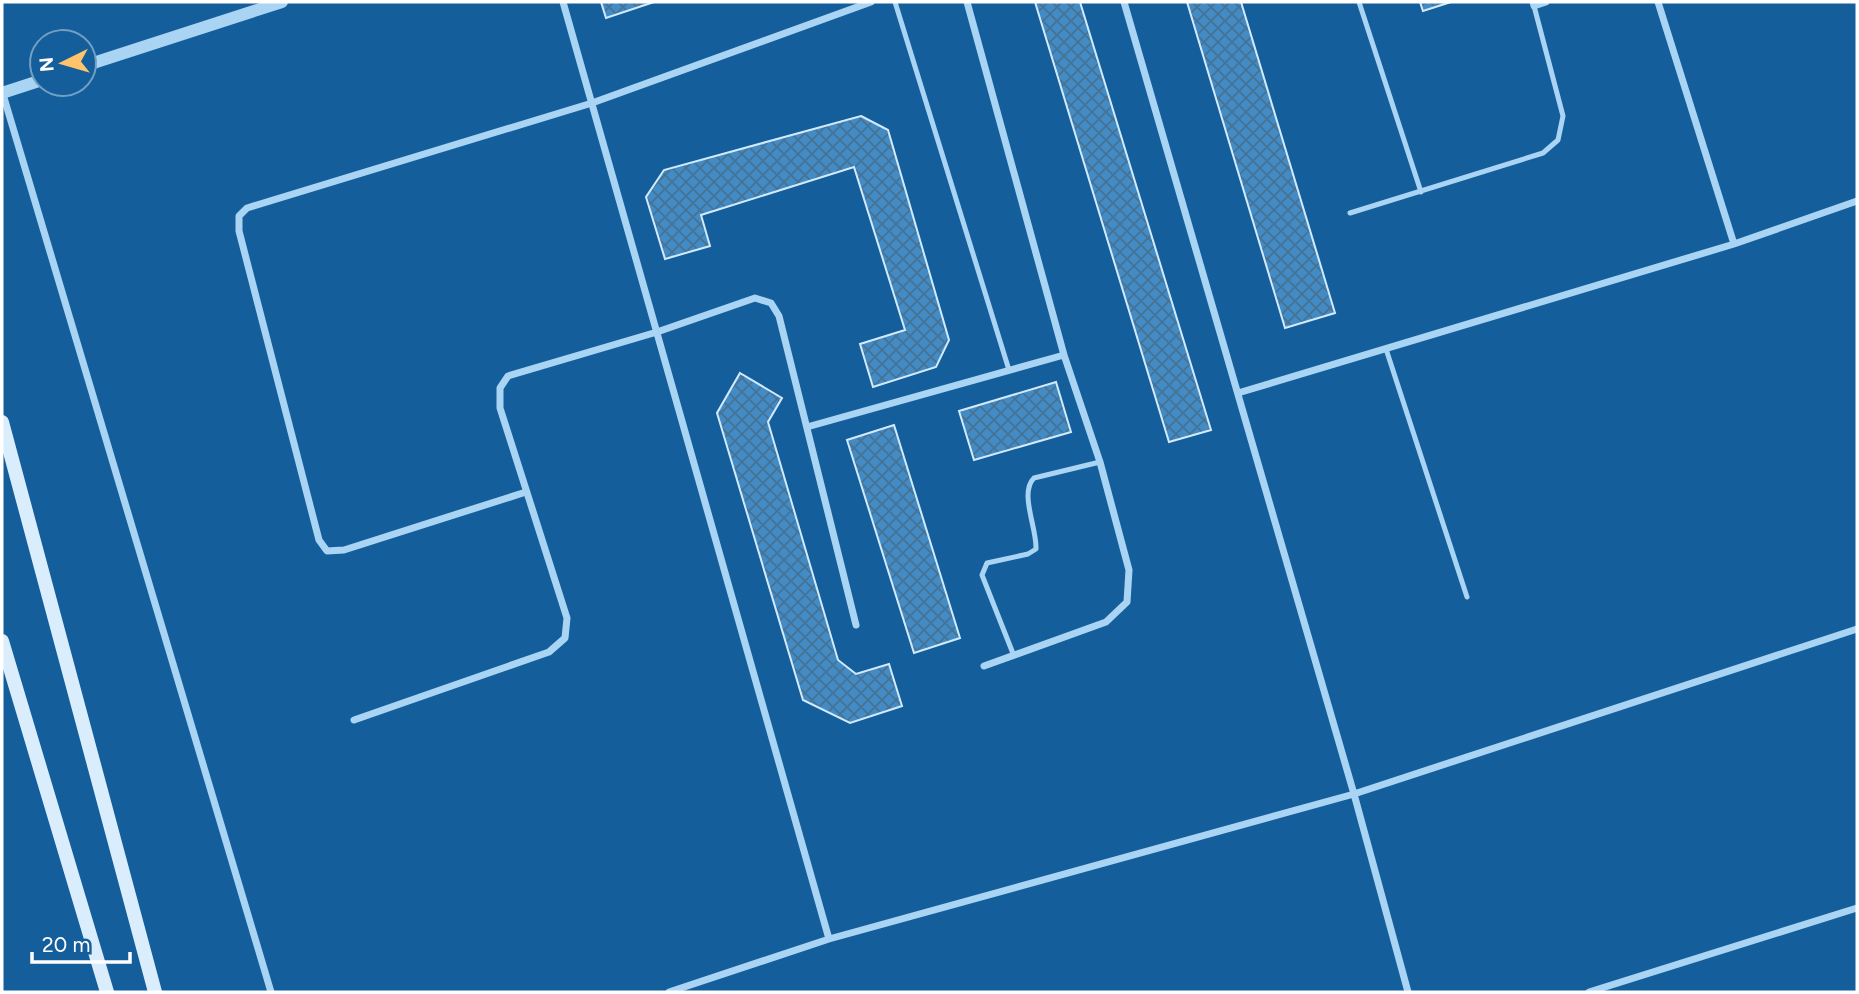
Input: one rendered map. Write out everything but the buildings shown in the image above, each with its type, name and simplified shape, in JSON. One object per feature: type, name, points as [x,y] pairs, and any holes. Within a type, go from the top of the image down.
[{"type":"main road","points":[[2,422],[155,992]]},
{"type":"main road","points":[[2,640],[107,992]]},
{"type":"street","points":[[98,61],[282,2]]},
{"type":"street","points":[[563,2],[829,939]]},
{"type":"street","points":[[526,492],[345,550],[327,551],[319,540],[239,231],[239,216],[247,208],[592,103],[871,2]]},
{"type":"street","points":[[967,2],[1064,355],[1100,462],[1129,569],[1127,602],[1106,622],[985,666]]},
{"type":"street","points":[[1124,2],[1354,794],[1408,992]]},
{"type":"street","points":[[1534,4],[1546,2]]},
{"type":"street","points":[[1658,2],[1734,244]]},
{"type":"street","points":[[28,84],[2,92],[271,992]]},
{"type":"street","points":[[1238,393],[1734,244],[1857,201]]},
{"type":"street","points":[[355,720],[549,652],[565,638],[568,618],[500,408],[500,388],[508,376],[657,332],[755,298],[771,303],[779,316],[856,625]]},
{"type":"street","points":[[807,427],[1064,355]]},
{"type":"street","points":[[668,992],[829,939],[1354,794],[1857,629]]},
{"type":"street","points":[[1589,992],[1857,908]]},
{"type":"lane","points":[[895,2],[1009,370]]},
{"type":"lane","points":[[1359,2],[1421,192]]},
{"type":"lane","points":[[1350,213],[1543,153],[1559,140],[1563,116],[1534,4]]},
{"type":"lane","points":[[1386,349],[1467,597]]},
{"type":"lane","points":[[1014,656],[982,575],[987,563],[1028,554],[1035,549],[1036,539],[1027,493],[1028,484],[1034,478],[1100,462]]}]
